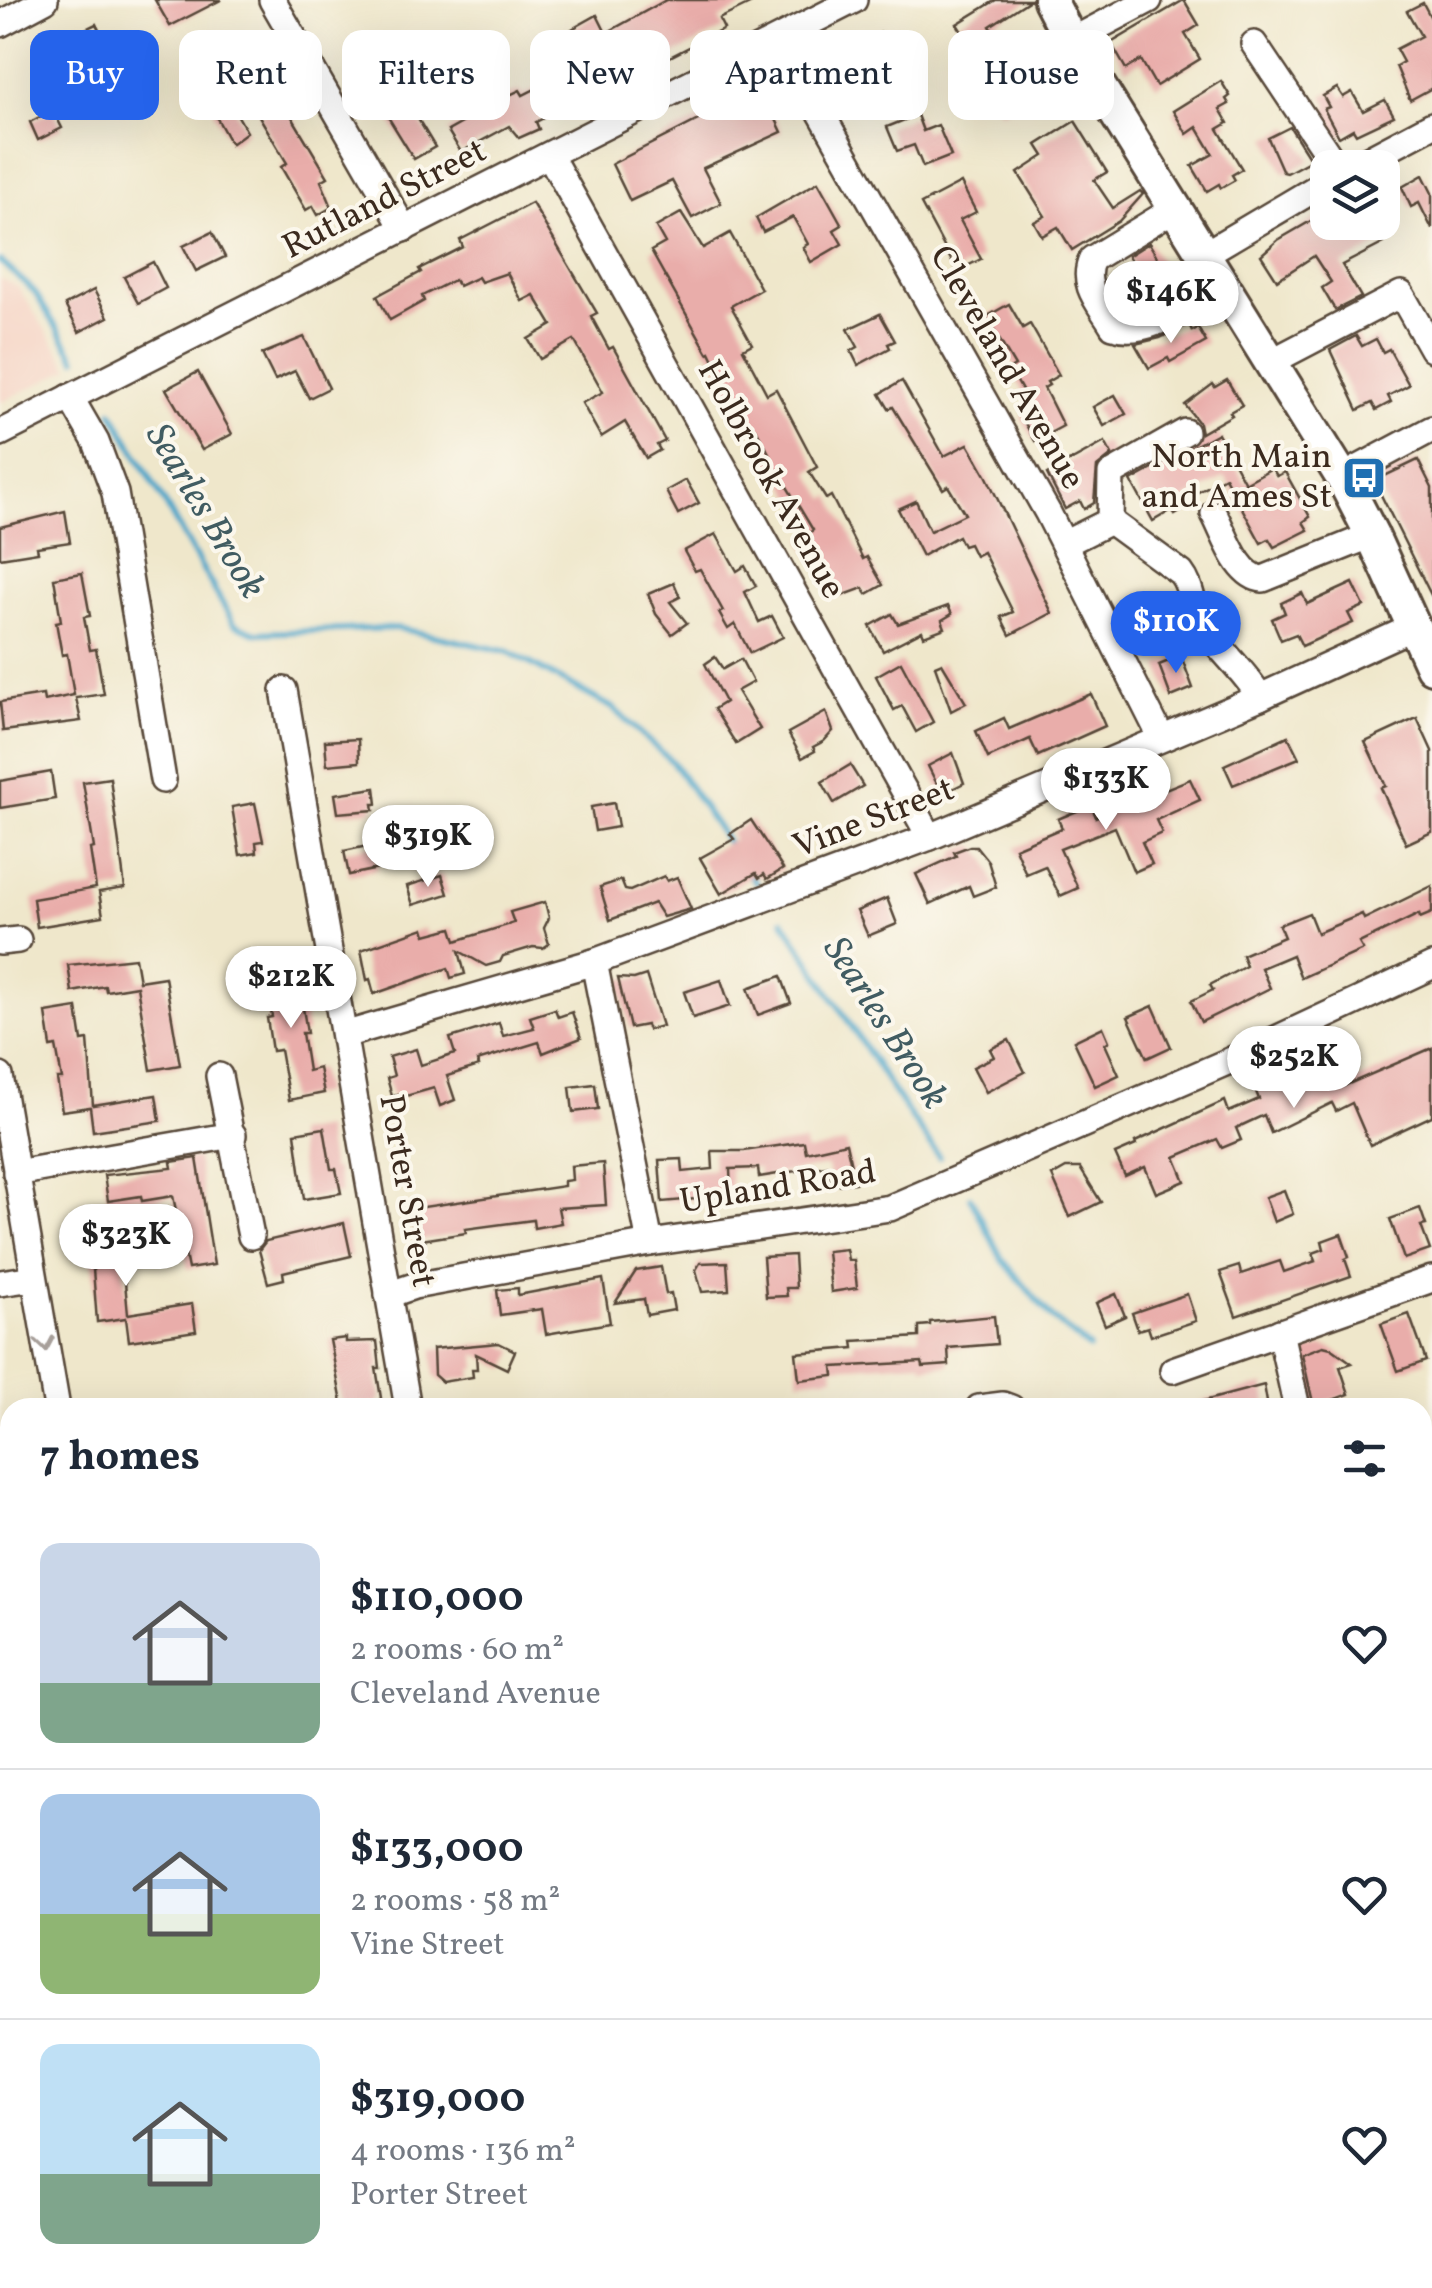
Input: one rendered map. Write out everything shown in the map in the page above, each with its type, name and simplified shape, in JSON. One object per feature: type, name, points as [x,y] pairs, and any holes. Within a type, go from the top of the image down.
[{"type":"main road","points":[[1050,0],[1064,30]]},
{"type":"main road","points":[[1114,113],[1342,478],[1432,667]]},
{"type":"street","points":[[0,24],[45,0]]},
{"type":"street","points":[[272,0],[404,230]]},
{"type":"street","name":"Rutland Street","points":[[796,30],[854,0]]},
{"type":"street","points":[[1093,30],[1149,0]]},
{"type":"street","points":[[1254,44],[1325,150]]},
{"type":"street","name":"Rutland Street","points":[[0,433],[690,84]]},
{"type":"street","name":"Cleveland Avenue","points":[[824,120],[1064,544],[1161,737]]},
{"type":"street","points":[[1385,150],[1432,125]]},
{"type":"street","name":"Holbrook Avenue","points":[[550,156],[930,838]]},
{"type":"street","points":[[1202,255],[1310,192]]},
{"type":"street","points":[[1174,209],[1092,260],[1088,284],[1113,326],[1128,331],[1143,328],[1222,286]]},
{"type":"street","points":[[1270,363],[1401,294],[1432,349]]},
{"type":"street","points":[[70,397],[96,442],[115,493],[164,780]]},
{"type":"street","points":[[1342,478],[1432,430]]},
{"type":"street","points":[[1110,521],[1111,474],[1185,432]]},
{"type":"street","points":[[1214,514],[1244,570],[1253,578],[1263,579],[1372,535]]},
{"type":"street","points":[[1064,544],[1110,521]]},
{"type":"street","points":[[1110,521],[1182,573],[1189,583],[1199,618],[1246,672],[1260,697]]},
{"type":"street","name":"Vine Street","points":[[344,1036],[594,962],[930,838],[1414,628]]},
{"type":"street","name":"Porter Street","points":[[284,690],[406,1398]]},
{"type":"street","points":[[594,962],[650,1243]]},
{"type":"street","name":"Upland Road","points":[[388,1295],[414,1286],[650,1243],[890,1208],[1228,1062],[1432,966]]},
{"type":"street","points":[[0,1076],[54,1398]]},
{"type":"street","points":[[218,1076],[251,1236]]},
{"type":"street","points":[[16,1173],[232,1135]]},
{"type":"street","points":[[0,1284],[34,1278]]},
{"type":"street","points":[[1173,1370],[1432,1279]]},
{"type":"street","points":[[1280,1332],[1295,1398]]},
{"type":"shaded area","points":[[0,278],[18,287],[70,368],[0,403]]},
{"type":"building","points":[[155,0],[221,0],[170,26]]},
{"type":"building","points":[[666,0],[758,0],[719,19],[722,30],[690,30],[690,46],[670,57],[670,30],[611,30]]},
{"type":"building","points":[[996,0],[1030,0],[990,26],[993,30],[961,30],[957,24]]},
{"type":"building","points":[[1184,0],[1199,25],[1185,34],[1200,59],[1156,86],[1141,60],[1126,69],[1114,41]]},
{"type":"building","points":[[1423,3],[1432,20],[1432,88],[1410,100],[1396,66],[1403,62],[1396,49],[1421,36],[1407,11]]},
{"type":"building","points":[[597,15],[604,30],[573,30],[572,29]]},
{"type":"building","points":[[1221,81],[1230,96],[1226,99],[1229,104],[1220,109],[1228,123],[1218,129],[1242,169],[1232,175],[1235,180],[1207,191],[1192,166],[1213,154],[1197,127],[1187,134],[1173,111]]},
{"type":"building","points":[[1337,88],[1343,97],[1352,92],[1363,111],[1385,100],[1394,116],[1356,134],[1353,129],[1339,137],[1324,109],[1329,107],[1323,96]]},
{"type":"building","points":[[520,90],[523,95],[530,91],[530,120],[540,120],[536,122],[539,129],[519,138],[509,126],[461,152],[448,131],[467,120],[510,120],[510,95]]},
{"type":"building","points":[[58,120],[62,128],[38,140],[30,122]]},
{"type":"building","points":[[218,120],[240,120],[247,132],[231,144]]},
{"type":"building","points":[[261,120],[294,120],[328,177],[321,181],[332,207],[318,215],[313,206],[306,210],[281,167],[287,163]]},
{"type":"building","points":[[390,120],[419,120],[435,147],[414,159]]},
{"type":"building","points":[[698,120],[776,120],[782,132],[703,168],[721,203],[692,218],[672,181],[630,201],[612,164]]},
{"type":"building","points":[[904,120],[919,120],[923,131],[938,125],[951,156],[923,167],[914,145],[897,151],[887,127]]},
{"type":"building","points":[[1075,121],[1107,172],[1094,180],[1113,208],[1140,191],[1143,194],[1119,221],[1072,250],[1058,227],[1042,236],[1034,222],[1045,216],[1018,173],[1044,156],[1037,145]]},
{"type":"building","points":[[1290,127],[1310,161],[1283,172],[1268,138]]},
{"type":"building","points":[[1423,175],[1432,193],[1432,229],[1419,203],[1411,207],[1402,187]]},
{"type":"building","points":[[818,182],[842,225],[834,230],[842,244],[811,262],[803,247],[808,244],[793,217],[763,232],[756,218]]},
{"type":"building","points":[[961,183],[976,212],[960,220],[981,259],[957,271],[921,204]]},
{"type":"building","points":[[532,203],[597,313],[591,316],[609,349],[613,347],[665,441],[657,445],[660,450],[646,458],[625,422],[601,437],[582,403],[603,392],[574,340],[540,359],[528,339],[552,325],[534,295],[522,301],[507,273],[481,282],[478,277],[459,286],[454,280],[422,296],[424,301],[390,320],[377,296],[463,247],[460,240]]},
{"type":"building","points":[[681,213],[703,248],[730,233],[761,289],[731,306],[752,344],[743,349],[767,394],[776,389],[817,467],[809,472],[826,499],[831,496],[863,559],[867,557],[883,585],[867,594],[863,588],[839,597],[816,555],[811,557],[802,540],[813,530],[777,470],[772,472],[765,458],[770,455],[756,429],[749,433],[710,352],[651,251],[665,243],[656,227]]},
{"type":"building","points":[[1310,221],[1310,240],[1384,243],[1342,265],[1361,297],[1335,310],[1322,288],[1331,282],[1314,256],[1277,280],[1261,255]]},
{"type":"building","points":[[212,232],[225,257],[196,271],[183,246]]},
{"type":"building","points":[[1149,243],[1162,265],[1158,267],[1172,296],[1150,308],[1123,311],[1110,292],[1140,276],[1128,256]]},
{"type":"building","points":[[153,262],[166,288],[138,303],[124,277]]},
{"type":"building","points":[[94,290],[108,317],[79,332],[65,305]]},
{"type":"building","points":[[1009,304],[1023,328],[1030,324],[1059,375],[1044,388],[1063,426],[1035,441],[1021,416],[1033,410],[1010,369],[1015,366],[986,317]]},
{"type":"building","points":[[880,314],[895,341],[888,344],[890,348],[858,365],[851,351],[858,347],[848,329]]},
{"type":"building","points":[[1189,324],[1192,331],[1198,328],[1206,342],[1170,362],[1168,358],[1149,368],[1135,344],[1160,338]]},
{"type":"building","points":[[1356,336],[1362,346],[1376,339],[1383,352],[1389,349],[1409,385],[1388,396],[1391,402],[1376,410],[1372,403],[1358,410],[1330,350]]},
{"type":"building","points":[[304,337],[329,388],[309,398],[295,371],[275,380],[262,354]]},
{"type":"building","points":[[198,372],[232,434],[202,450],[166,389]]},
{"type":"building","points":[[1227,380],[1242,405],[1201,433],[1199,423],[1185,405],[1213,384],[1215,387]]},
{"type":"building","points":[[902,381],[944,456],[968,444],[1052,613],[1010,635],[1001,617],[1013,612],[983,552],[975,556],[969,544],[963,546],[958,536],[922,556],[898,509],[916,501],[930,531],[965,514],[948,486],[943,489],[893,407],[889,409],[880,394]]},
{"type":"building","points":[[1115,395],[1126,414],[1104,426],[1093,407]]},
{"type":"building","points":[[1218,433],[1245,483],[1272,468],[1277,476],[1285,472],[1310,517],[1303,522],[1308,530],[1274,547],[1269,539],[1261,543],[1225,477],[1186,499],[1190,506],[1175,515],[1172,510],[1153,521],[1131,481]]},
{"type":"building","points":[[1105,442],[1112,455],[1097,467],[1094,503],[1084,509],[1080,501],[1065,509],[1047,474]]},
{"type":"building","points":[[1418,460],[1432,488],[1432,597],[1374,481]]},
{"type":"building","points":[[686,480],[699,503],[678,514],[666,491]]},
{"type":"building","points":[[65,511],[70,542],[0,558],[0,527]]},
{"type":"building","points":[[716,534],[737,571],[745,566],[756,586],[745,592],[759,622],[772,616],[783,637],[750,653],[735,624],[728,629],[719,613],[723,611],[700,569],[695,571],[684,551]]},
{"type":"building","points":[[82,573],[90,616],[84,617],[90,650],[96,649],[104,694],[76,698],[81,721],[3,731],[0,702],[43,695],[44,701],[74,695],[67,654],[62,655],[56,622],[61,621],[54,578]]},
{"type":"building","points":[[674,583],[680,597],[670,602],[687,623],[672,634],[656,614],[648,594]]},
{"type":"building","points":[[1353,583],[1364,606],[1348,613],[1353,623],[1302,646],[1296,634],[1281,640],[1272,619],[1285,613],[1281,603],[1302,593],[1307,604]]},
{"type":"building","points":[[948,606],[952,614],[942,620],[945,628],[924,636],[922,631],[883,651],[870,626],[892,614],[898,624]]},
{"type":"building","points":[[1181,656],[1193,688],[1171,697],[1159,665]]},
{"type":"building","points":[[715,657],[723,669],[741,659],[753,682],[737,691],[760,729],[736,744],[714,709],[725,702],[705,664]]},
{"type":"building","points":[[901,662],[933,722],[916,732],[902,706],[894,710],[876,676]]},
{"type":"building","points":[[942,663],[966,703],[951,711],[935,666]]},
{"type":"building","points":[[1091,694],[1105,726],[1038,756],[1030,739],[988,758],[976,731],[1004,718],[1009,729]]},
{"type":"building","points":[[826,712],[833,731],[813,747],[815,751],[802,758],[788,733]]},
{"type":"building","points":[[1417,718],[1432,751],[1432,832],[1406,844],[1381,788],[1386,786],[1365,742]]},
{"type":"building","points":[[1288,736],[1299,758],[1233,785],[1224,765]]},
{"type":"building","points":[[358,739],[359,762],[327,765],[325,741]]},
{"type":"building","points":[[953,753],[964,783],[942,794],[928,766]]},
{"type":"building","points":[[850,765],[863,786],[834,803],[822,782]]},
{"type":"building","points":[[51,772],[55,799],[0,808],[0,781]]},
{"type":"building","points":[[110,778],[125,888],[99,892],[103,916],[37,927],[33,899],[96,888],[83,782]]},
{"type":"building","points":[[1190,779],[1200,800],[1156,820],[1162,833],[1142,842],[1152,864],[1134,872],[1115,827],[1060,849],[1078,888],[1060,896],[1045,866],[1026,874],[1015,848],[1062,828],[1058,819],[1091,805],[1096,817]]},
{"type":"building","points":[[375,788],[374,810],[338,813],[335,794]]},
{"type":"building","points":[[255,803],[263,841],[256,842],[257,852],[240,855],[232,807]]},
{"type":"building","points":[[614,803],[618,827],[595,831],[591,807]]},
{"type":"building","points":[[751,820],[783,869],[767,879],[756,873],[721,894],[700,858],[734,839],[730,834]]},
{"type":"building","points":[[372,845],[378,869],[349,875],[344,851]]},
{"type":"building","points":[[976,846],[988,861],[996,887],[973,896],[969,886],[930,904],[916,874]]},
{"type":"building","points":[[442,875],[448,894],[413,905],[407,886]]},
{"type":"building","points":[[664,876],[667,881],[677,877],[691,909],[663,917],[654,903],[610,920],[600,887],[621,880],[625,890],[630,891]]},
{"type":"building","points":[[1432,886],[1432,913],[1420,918],[1419,914],[1359,943],[1363,950],[1301,978],[1292,955],[1261,968],[1270,988],[1201,1022],[1191,1001],[1213,990],[1210,985],[1246,966],[1242,955],[1284,937],[1279,925],[1309,913],[1317,933],[1362,914],[1364,919]]},
{"type":"building","points":[[887,898],[897,924],[868,936],[857,911]]},
{"type":"building","points":[[545,902],[549,918],[544,928],[549,944],[543,948],[503,956],[500,962],[486,966],[459,951],[465,974],[451,978],[448,968],[374,994],[370,979],[367,980],[361,950],[424,928],[426,935],[452,928],[456,941],[514,923],[510,912]]},
{"type":"building","points":[[135,958],[139,981],[165,977],[180,1065],[151,1070],[137,986],[72,992],[68,965]]},
{"type":"building","points":[[301,965],[305,988],[300,989],[307,1033],[302,1033],[308,1071],[319,1068],[324,1093],[289,1100],[280,1050],[272,1051],[265,970]]},
{"type":"building","points":[[646,975],[662,1026],[648,1030],[646,1025],[630,1028],[618,978]]},
{"type":"building","points":[[781,976],[791,1003],[758,1015],[748,988]]},
{"type":"building","points":[[721,980],[730,1006],[693,1018],[684,992]]},
{"type":"building","points":[[1153,1006],[1171,1047],[1147,1058],[1128,1017]]},
{"type":"building","points":[[77,1008],[82,1041],[88,1040],[93,1105],[156,1095],[160,1121],[93,1131],[90,1107],[62,1111],[57,1079],[62,1079],[56,1046],[51,1047],[46,1013]]},
{"type":"building","points":[[555,1009],[558,1017],[572,1012],[581,1038],[543,1053],[539,1042],[477,1061],[479,1066],[447,1076],[455,1100],[440,1106],[434,1088],[399,1098],[398,1094],[392,1096],[387,1078],[394,1076],[389,1057],[416,1049],[421,1065],[455,1054],[450,1038],[499,1023],[503,1036],[534,1028],[530,1017]]},
{"type":"building","points":[[1103,1027],[1109,1041],[1105,1044],[1119,1075],[1095,1086],[1074,1041]]},
{"type":"building","points":[[1009,1040],[1025,1072],[986,1092],[973,1067],[994,1057],[990,1049]]},
{"type":"building","points":[[1432,1048],[1432,1116],[1370,1145],[1352,1103],[1336,1111],[1332,1103],[1271,1133],[1264,1115],[1236,1128],[1241,1140],[1222,1148],[1217,1139],[1175,1157],[1185,1181],[1156,1193],[1145,1167],[1125,1176],[1115,1154],[1225,1101],[1229,1112],[1259,1099],[1254,1087],[1304,1065],[1302,1061],[1319,1053],[1330,1054],[1344,1086]]},
{"type":"building","points":[[595,1084],[598,1109],[573,1112],[570,1087]]},
{"type":"building","points":[[324,1128],[331,1169],[336,1169],[341,1193],[304,1199],[295,1133]]},
{"type":"building","points":[[804,1142],[806,1152],[846,1143],[855,1183],[835,1185],[830,1181],[827,1166],[759,1177],[758,1168],[730,1169],[731,1196],[662,1202],[659,1160],[682,1159],[683,1172],[713,1169],[712,1151],[744,1151]]},
{"type":"building","points":[[197,1158],[214,1265],[188,1269],[173,1196],[108,1201],[104,1175],[172,1168],[171,1162]]},
{"type":"building","points":[[603,1163],[606,1205],[558,1208],[561,1223],[534,1228],[533,1220],[465,1229],[466,1233],[415,1241],[410,1209],[564,1186],[564,1181],[572,1180],[571,1166]]},
{"type":"building","points":[[1066,1168],[1080,1168],[1101,1202],[1070,1217],[1052,1176]]},
{"type":"building","points":[[1284,1190],[1293,1214],[1274,1222],[1265,1197]]},
{"type":"building","points":[[1420,1208],[1426,1225],[1421,1226],[1430,1250],[1404,1259],[1390,1219]]},
{"type":"building","points":[[112,1218],[117,1250],[122,1250],[128,1314],[192,1304],[196,1331],[129,1341],[126,1318],[97,1322],[92,1256],[86,1257],[81,1222]]},
{"type":"building","points":[[344,1223],[351,1256],[283,1272],[284,1279],[268,1283],[259,1250],[266,1241]]},
{"type":"building","points":[[1341,1234],[1351,1276],[1236,1316],[1220,1272],[1239,1266],[1241,1274],[1280,1261],[1284,1272],[1316,1261],[1313,1253],[1324,1249],[1322,1241]]},
{"type":"building","points":[[846,1249],[848,1260],[854,1260],[857,1288],[831,1292],[827,1251]]},
{"type":"building","points":[[794,1255],[796,1288],[786,1288],[787,1296],[766,1297],[763,1257]]},
{"type":"building","points":[[727,1262],[729,1290],[702,1292],[696,1270],[700,1263]]},
{"type":"building","points":[[661,1267],[666,1294],[671,1293],[674,1310],[647,1315],[644,1299],[615,1303],[636,1271]]},
{"type":"building","points":[[603,1279],[610,1323],[546,1334],[542,1309],[500,1315],[497,1290],[518,1288],[518,1295]]},
{"type":"building","points":[[1116,1294],[1125,1316],[1105,1325],[1096,1303]]},
{"type":"building","points":[[1187,1294],[1196,1321],[1151,1336],[1148,1327],[1138,1330],[1132,1313]]},
{"type":"building","points":[[1409,1314],[1426,1361],[1398,1371],[1381,1324]]},
{"type":"building","points":[[994,1316],[997,1344],[948,1348],[949,1365],[923,1367],[922,1362],[833,1367],[834,1376],[799,1380],[796,1353],[854,1348],[853,1341],[919,1337],[919,1326],[930,1322]]},
{"type":"building","points":[[330,1340],[377,1341],[381,1398],[341,1398]]},
{"type":"building","points":[[499,1343],[515,1351],[507,1369],[476,1354],[473,1377],[442,1382],[434,1375],[433,1349]]},
{"type":"building","points":[[1323,1346],[1352,1363],[1340,1367],[1349,1394],[1312,1398],[1302,1354]]},
{"type":"building","points":[[1264,1385],[1266,1398],[1215,1398]]},
{"type":"waterway","name":"Searles Brook","points":[[0,261],[34,291],[76,359]]},
{"type":"waterway","name":"Searles Brook","points":[[112,411],[234,624],[256,633],[397,628],[509,652],[613,708],[673,763],[732,849]]},
{"type":"waterway","name":"Searles Brook","points":[[748,872],[756,883]]},
{"type":"waterway","name":"Searles Brook","points":[[783,920],[939,1157]]},
{"type":"waterway","name":"Searles Brook","points":[[970,1197],[1002,1259],[1051,1317],[1089,1348]]},
{"type":"place","name":"North Main and Ames St","points":[[1364,478]]}]
